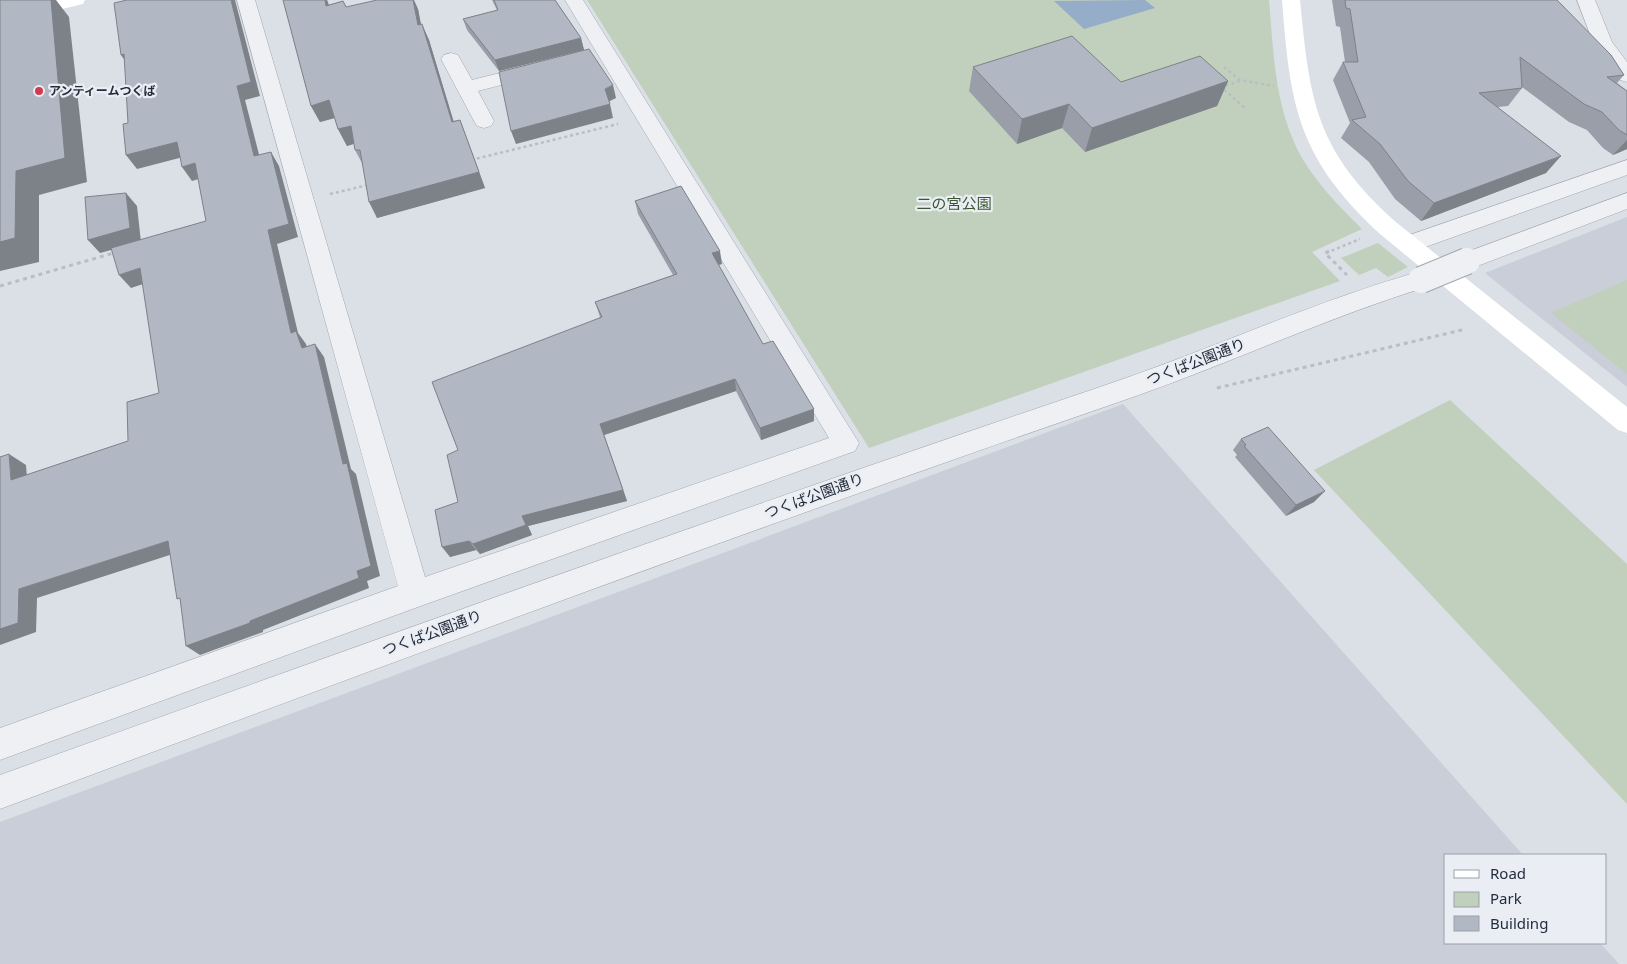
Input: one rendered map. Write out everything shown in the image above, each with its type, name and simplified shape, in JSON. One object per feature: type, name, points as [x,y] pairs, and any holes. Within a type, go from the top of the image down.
[{"type":"street","points":[[0,18],[76,0]]},
{"type":"street","points":[[246,0],[415,594]]},
{"type":"street","points":[[0,744],[415,594],[846,443],[596,54],[574,0]]},
{"type":"street","points":[[1290,0],[1300,89],[1305,108],[1326,157],[1353,193],[1376,217],[1627,422]]},
{"type":"street","points":[[1586,0],[1603,42],[1627,76]]},
{"type":"street","points":[[451,59],[484,121]]},
{"type":"street","points":[[466,88],[550,66]]},
{"type":"street","points":[[1409,244],[1627,167]]},
{"type":"street","name":"つくば公園通り","points":[[0,792],[893,468],[1148,381],[1369,295],[1421,280],[1627,201]]},
{"type":"path","points":[[1224,67],[1231,76],[1241,81],[1282,87]]},
{"type":"path","points":[[1241,81],[1221,87],[1245,108]]},
{"type":"path","points":[[1366,237],[1325,253],[1369,295]]},
{"type":"path","points":[[1213,389],[1474,327]]},
{"type":"shaded area","points":[[1627,217],[1627,387],[1485,273]]},
{"type":"shaded area","points":[[1123,404],[1522,854],[1444,854],[1444,944],[1601,944],[1619,964],[0,964],[0,822]]},
{"type":"green space","name":"二の宮公園","points":[[587,0],[1269,0],[1278,88],[1289,130],[1309,169],[1334,200],[1362,229],[1312,252],[1340,281],[869,448]]},
{"type":"green space","points":[[1378,243],[1408,267],[1388,277],[1376,268],[1359,275],[1341,258]]},
{"type":"green space","points":[[1627,280],[1627,374],[1551,313]]},
{"type":"green space","points":[[1450,400],[1627,564],[1627,804],[1314,470]]},
{"type":"water","points":[[1145,0],[1155,8],[1084,29],[1054,1]]},
{"type":"building","name":"アンティームつくば","points":[[0,0],[51,0],[65,158],[16,171],[15,238],[0,242]]},
{"type":"building","points":[[127,0],[231,0],[251,82],[237,86],[254,156],[271,152],[289,224],[268,230],[291,333],[296,331],[302,348],[315,344],[343,464],[347,463],[371,566],[357,571],[359,578],[250,621],[250,623],[186,646],[180,598],[177,599],[168,541],[19,589],[18,623],[0,629],[0,457],[9,454],[11,480],[128,441],[127,402],[159,393],[140,268],[119,275],[111,248],[206,221],[195,163],[182,167],[177,142],[126,155],[123,124],[128,123],[124,54],[121,55],[114,3]]},
{"type":"building","points":[[283,0],[325,0],[326,6],[343,1],[346,7],[377,0],[413,0],[418,25],[422,24],[452,122],[460,120],[479,172],[369,202],[360,150],[355,150],[351,126],[338,129],[329,100],[311,106]]},
{"type":"building","points":[[494,0],[555,0],[581,38],[495,60],[463,19],[498,10]]},
{"type":"building","points":[[1345,0],[1557,0],[1611,55],[1624,75],[1607,77],[1627,91],[1627,135],[1619,130],[1602,112],[1584,104],[1520,57],[1522,88],[1479,93],[1561,156],[1434,203],[1408,181],[1380,144],[1352,120],[1366,117],[1343,62],[1358,62],[1350,9],[1346,8]]},
{"type":"building","points":[[1072,36],[1121,82],[1200,56],[1228,81],[1092,128],[1069,104],[1022,119],[973,67]]},
{"type":"building","points":[[589,49],[613,85],[605,89],[610,104],[511,131],[499,72]]},
{"type":"building","points":[[681,186],[720,251],[712,253],[763,344],[773,341],[814,409],[760,428],[735,379],[600,424],[623,490],[522,516],[526,525],[473,544],[469,541],[442,547],[435,510],[458,502],[447,455],[458,450],[432,382],[602,317],[595,302],[677,274],[635,201]]},
{"type":"building","points":[[126,193],[130,228],[88,240],[85,197]]},
{"type":"building","points":[[1268,427],[1325,491],[1296,505],[1244,446],[1246,445],[1241,439]]},
{"type":"place","name":"アンティームつくば","points":[[39,91]]}]
